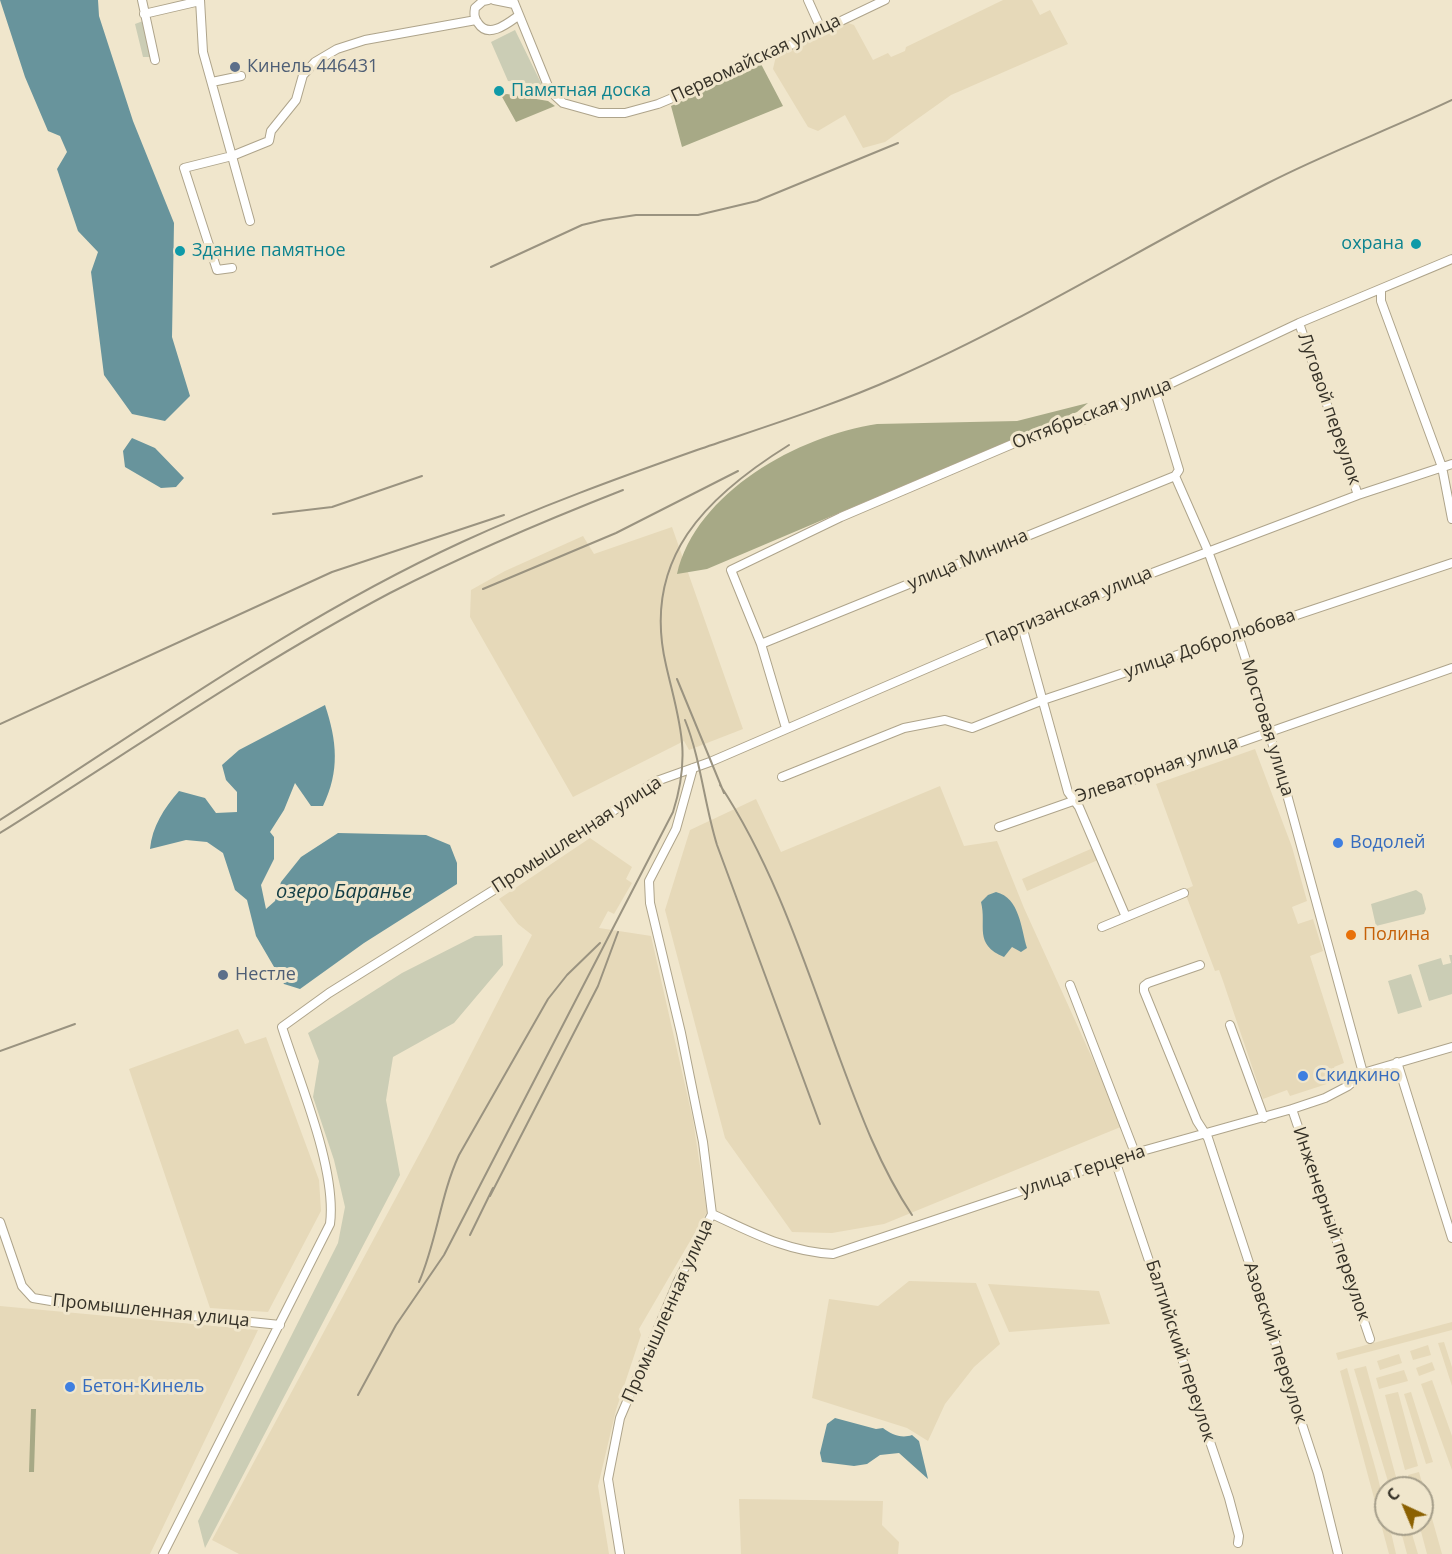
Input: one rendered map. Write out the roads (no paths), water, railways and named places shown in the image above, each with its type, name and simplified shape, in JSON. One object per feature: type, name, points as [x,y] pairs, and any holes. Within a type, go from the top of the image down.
[{"type":"street","points":[[142,0],[155,60]]},
{"type":"street","points":[[144,14],[168,4],[200,0],[203,52],[250,221]]},
{"type":"street","points":[[488,0],[475,8],[479,26],[490,30],[500,28],[518,16]]},
{"type":"street","points":[[494,0],[513,2]]},
{"type":"street","points":[[808,0],[821,29]]},
{"type":"street","name":"Первомайская улица","points":[[513,2],[550,91],[563,103],[599,113],[625,113],[658,104],[732,73],[885,0]]},
{"type":"street","points":[[232,268],[217,270],[184,168],[231,156],[269,141],[276,124],[296,100],[303,75],[315,62],[337,49],[365,40],[476,20]]},
{"type":"street","points":[[212,82],[241,76]]},
{"type":"street","name":"Октябрьская улица","points":[[761,644],[731,570],[841,517],[1043,431],[1083,420],[1155,391],[1299,323],[1381,290],[1396,280],[1452,259]]},
{"type":"street","points":[[1381,290],[1381,301],[1442,467],[1452,519]]},
{"type":"street","name":"Луговой переулок","points":[[1299,323],[1358,495]]},
{"type":"street","name":"Мостовая улица","points":[[1155,391],[1176,455],[1179,470],[1175,476],[1208,551],[1238,634],[1269,732],[1363,1073]]},
{"type":"street","name":"Партизанская улица","points":[[693,768],[1022,626],[1208,551],[1358,495],[1452,464]]},
{"type":"street","name":"улица Минина","points":[[761,644],[1175,476]]},
{"type":"street","name":"улица Добролюбова","points":[[782,777],[904,728],[948,720],[969,729],[1043,700],[1452,563]]},
{"type":"street","points":[[1022,626],[1068,792],[1074,799],[1126,917]]},
{"type":"street","points":[[761,644],[786,728]]},
{"type":"street","name":"Элеваторная улица","points":[[999,827],[1452,668]]},
{"type":"street","name":"Промышленная улица","points":[[620,1554],[608,1479],[620,1418],[678,1281],[712,1214],[703,1142],[684,1044],[650,903],[649,881],[676,829],[693,768]]},
{"type":"street","name":"Промышленная улица","points":[[163,1554],[330,1224],[332,1205],[327,1171],[282,1027],[379,961],[561,848],[654,782],[693,768]]},
{"type":"street","points":[[1102,927],[1184,893]]},
{"type":"street","name":"Азовский переулок","points":[[1200,965],[1144,987],[1197,1121],[1206,1133],[1318,1473],[1338,1554]]},
{"type":"street","points":[[1070,985],[1135,1154]]},
{"type":"street","points":[[1230,1025],[1264,1118]]},
{"type":"street","name":"улица Герцена","points":[[712,1214],[773,1243],[798,1251],[833,1254],[1115,1160],[1264,1118],[1325,1098],[1348,1086],[1363,1073],[1452,1047]]},
{"type":"street","points":[[1397,1062],[1452,1238]]},
{"type":"street","name":"Инженерный переулок","points":[[1292,1109],[1370,1339]]},
{"type":"street","name":"Балтийский переулок","points":[[1115,1160],[1229,1498],[1239,1536],[1238,1544]]},
{"type":"street","name":"Промышленная улица","points":[[0,1222],[22,1286],[33,1298],[63,1303],[280,1324]]},
{"type":"water","points":[[0,0],[98,0],[99,16],[133,121],[174,223],[172,337],[190,396],[165,421],[132,414],[104,375],[91,272],[98,252],[78,231],[57,169],[67,152],[60,136],[48,131],[25,77]]},
{"type":"water","points":[[132,438],[155,448],[184,478],[176,487],[161,488],[125,467],[123,451]]},
{"type":"water","name":"озеро Баранье","points":[[325,705],[334,744],[332,781],[323,806],[311,806],[295,783],[284,810],[270,832],[274,837],[274,859],[261,885],[266,909],[275,901],[281,882],[301,857],[338,833],[426,835],[450,845],[457,863],[457,884],[364,943],[300,989],[284,984],[256,936],[247,900],[235,890],[223,853],[207,842],[186,840],[150,849],[153,833],[160,818],[179,791],[205,798],[216,813],[237,812],[237,792],[226,780],[222,765],[239,750]]},
{"type":"water","points":[[996,892],[1004,895],[1015,907],[1027,948],[1021,952],[1012,947],[1004,957],[988,946],[983,934],[981,902],[988,895]]},
{"type":"water","points":[[835,1418],[876,1429],[883,1428],[900,1436],[912,1435],[919,1441],[928,1479],[899,1453],[880,1455],[867,1464],[854,1466],[822,1462],[820,1453],[827,1424]]},
{"type":"railway","points":[[0,820],[226,673],[283,638],[401,572],[462,542],[549,505],[823,407],[897,377],[1037,308],[1266,184],[1452,100]]},
{"type":"railway","points":[[491,267],[582,225],[636,215],[698,215],[757,201],[898,143]]},
{"type":"railway","points":[[358,1395],[396,1325],[444,1255],[673,812],[682,772],[682,737],[666,665],[661,627],[663,593],[672,562],[687,534],[707,509],[732,486],[789,445]]},
{"type":"railway","points":[[483,589],[616,533],[738,471]]},
{"type":"railway","points":[[273,514],[332,507],[422,476]]},
{"type":"railway","points":[[0,833],[193,709],[340,620],[476,551],[623,490]]},
{"type":"railway","points":[[0,724],[332,572],[504,515]]},
{"type":"railway","points":[[677,679],[724,793]]},
{"type":"railway","points":[[685,720],[695,750],[717,845],[820,1124]]},
{"type":"railway","points":[[720,785],[740,817],[773,884],[802,954],[863,1119],[880,1159],[912,1215]]},
{"type":"railway","points":[[490,1196],[598,986],[618,932]]},
{"type":"railway","points":[[419,1282],[430,1251],[447,1186],[459,1155],[548,999],[567,975],[600,943]]},
{"type":"railway","points":[[0,1051],[75,1024]]},
{"type":"railway","points":[[470,1235],[493,1188]]},
{"type":"place","name":"Кинель 446431","points":[[235,67]]},
{"type":"place","name":"Памятная доска","points":[[499,91]]},
{"type":"place","name":"охрана","points":[[1416,244]]},
{"type":"place","name":"Здание памятное","points":[[180,251]]},
{"type":"place","name":"Водолей","points":[[1338,843]]},
{"type":"place","name":"Полина","points":[[1351,935]]},
{"type":"place","name":"Нестле","points":[[223,975]]},
{"type":"place","name":"Скидкино","points":[[1303,1076]]},
{"type":"place","name":"Бетон-Кинель","points":[[70,1387]]}]
